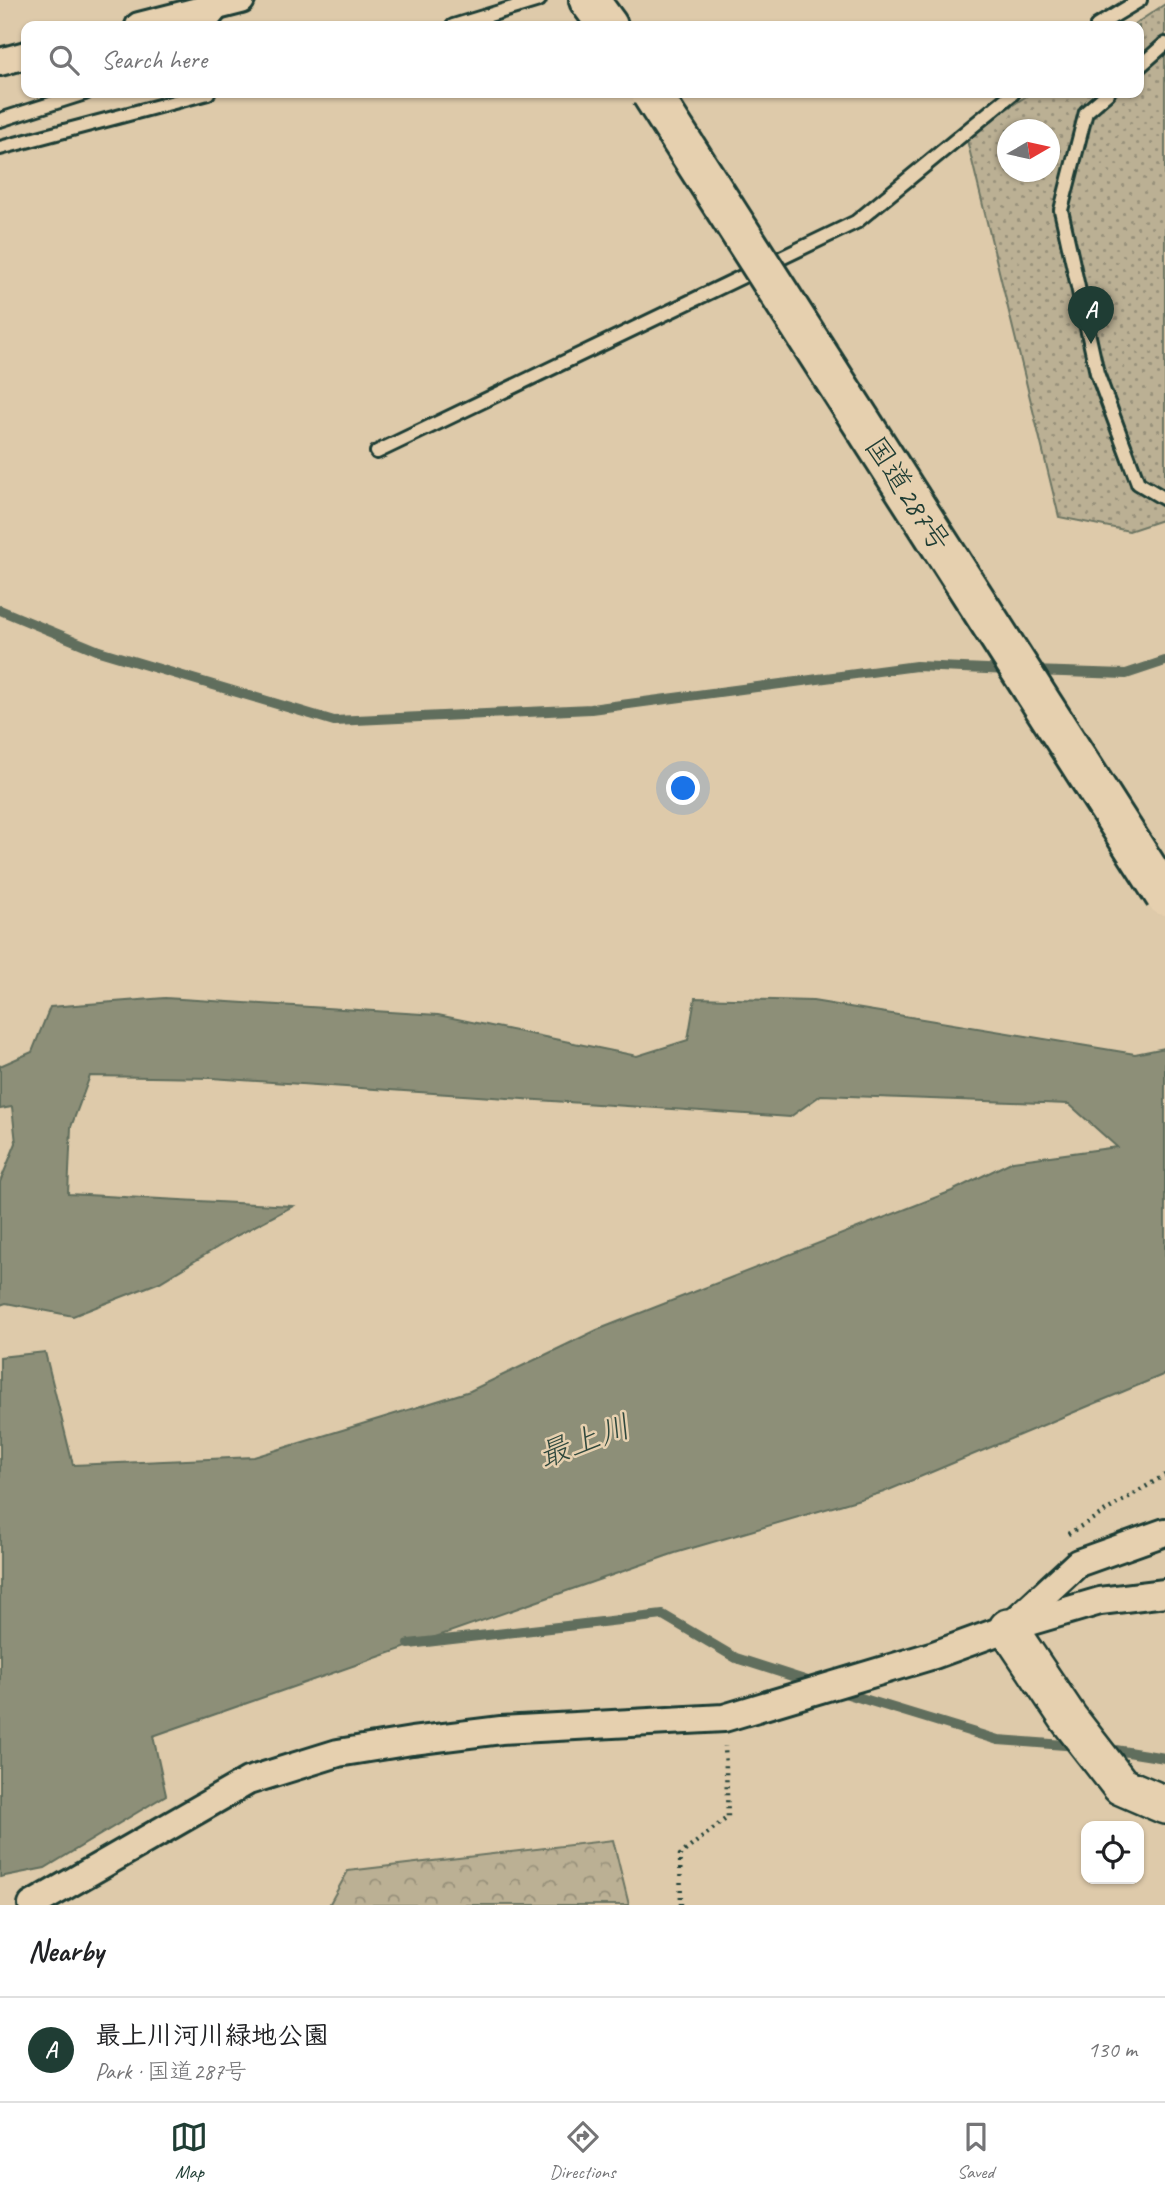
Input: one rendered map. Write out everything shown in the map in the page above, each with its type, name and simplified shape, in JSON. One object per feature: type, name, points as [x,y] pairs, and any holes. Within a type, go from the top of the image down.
[{"type":"highway","name":"国道287号","points":[[654,98],[1165,896]]},
{"type":"street","points":[[159,21],[234,2]]},
{"type":"street","points":[[0,62],[21,56]]},
{"type":"street","points":[[1008,1628],[1079,1563],[1165,1532]]},
{"type":"street","points":[[32,1905],[248,1782],[338,1753],[501,1730],[724,1718],[934,1655],[1008,1628],[1100,1601],[1165,1594]]},
{"type":"street","points":[[1008,1628],[1069,1719],[1121,1786],[1165,1805]]},
{"type":"lane","points":[[470,21],[539,0]]},
{"type":"lane","points":[[1105,21],[1140,0]]},
{"type":"lane","points":[[214,21],[234,2]]},
{"type":"lane","points":[[1144,62],[1165,44]]},
{"type":"lane","points":[[0,120],[69,98]]},
{"type":"lane","points":[[0,148],[189,98]]},
{"type":"lane","points":[[377,452],[856,222],[1007,98]]},
{"type":"lane","points":[[1102,98],[1086,112],[1061,210],[1097,373],[1138,483],[1165,499]]},
{"type":"path","points":[[681,1905],[680,1855],[728,1817],[724,1718]]},
{"type":"green space","points":[[1165,4],[1165,519],[1129,531],[1059,517],[966,136],[1023,98],[1144,98],[1144,21],[1140,21]]},
{"type":"green space","points":[[613,1840],[629,1905],[329,1905],[348,1871]]},
{"type":"water","name":"最上川","points":[[165,998],[438,1015],[637,1056],[688,1040],[695,998],[813,1001],[1135,1054],[1165,1048],[1165,1374],[884,1492],[675,1553],[153,1736],[166,1795],[45,1868],[0,1877],[0,1357],[45,1352],[73,1465],[254,1457],[470,1391],[597,1330],[952,1191],[1013,1161],[1117,1147],[1069,1104],[821,1095],[790,1117],[211,1078],[90,1076],[71,1127],[68,1194],[293,1206],[236,1236],[160,1282],[73,1316],[6,1303],[0,1305],[0,1182],[16,1143],[12,1107],[0,1109],[0,1066],[32,1052],[50,1007]]},
{"type":"waterway","points":[[0,610],[99,651],[334,721],[591,709],[916,666],[1010,670]]},
{"type":"waterway","points":[[1032,671],[1126,674],[1165,661]]},
{"type":"waterway","points":[[409,1644],[663,1615],[736,1658],[817,1684]]},
{"type":"waterway","points":[[838,1691],[998,1740],[1078,1746]]},
{"type":"waterway","points":[[1103,1748],[1165,1758]]},
{"type":"place","name":"最上川河川緑地公園","points":[[1091,344]]}]
